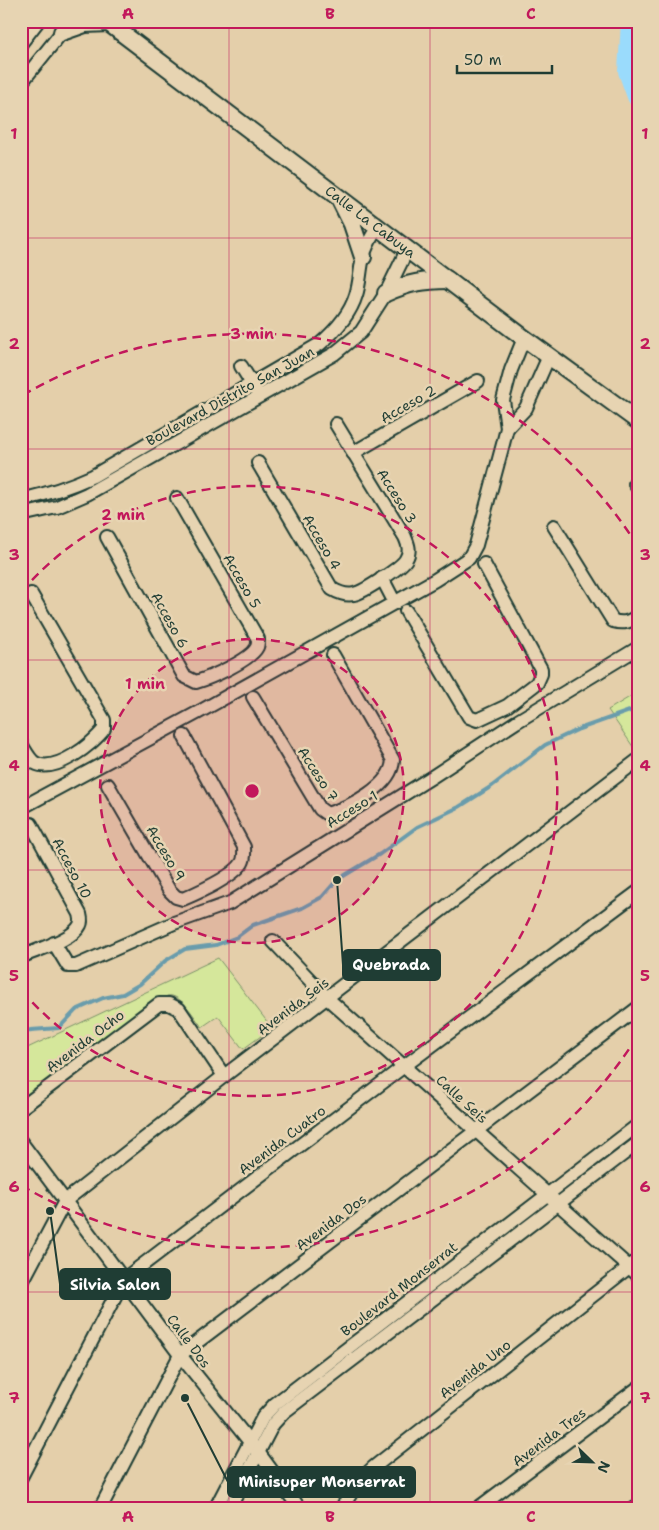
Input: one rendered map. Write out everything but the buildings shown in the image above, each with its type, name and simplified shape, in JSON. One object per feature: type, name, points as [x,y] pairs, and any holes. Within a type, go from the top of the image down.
[{"type":"street","points":[[21,43],[38,21]]},
{"type":"street","points":[[21,80],[66,27],[108,22]]},
{"type":"street","name":"Calle La Cabuya","points":[[108,22],[408,248],[524,338],[638,421]]},
{"type":"street","points":[[338,196],[352,224],[363,257]]},
{"type":"street","name":"Boulevard Distrito San Juan","points":[[21,500],[49,494],[93,476],[320,344],[334,332],[348,313],[356,295],[363,257],[369,240],[378,226]]},
{"type":"street","name":"Boulevard Distrito San Juan","points":[[21,516],[57,507],[87,494],[334,354],[361,332],[386,293],[408,248]]},
{"type":"street","points":[[386,293],[418,282],[448,280]]},
{"type":"street","points":[[21,808],[395,603],[469,558],[476,545],[507,428],[503,400],[511,370],[524,338]]},
{"type":"street","points":[[507,428],[526,408],[549,356]]},
{"type":"street","points":[[241,366],[259,396]]},
{"type":"street","name":"Acceso 2","points":[[353,453],[478,381]]},
{"type":"street","name":"Acceso 3","points":[[336,424],[405,536],[409,548],[406,559],[399,567],[382,578]]},
{"type":"street","name":"Acceso 4","points":[[258,463],[332,588],[341,594],[353,594],[382,578]]},
{"type":"street","name":"Acceso 5","points":[[177,498],[258,639],[257,647],[250,655],[228,669]]},
{"type":"street","points":[[554,526],[613,621],[622,624],[630,622],[638,616]]},
{"type":"street","name":"Acceso 6","points":[[107,537],[184,676],[196,682],[208,679],[228,669]]},
{"type":"street","points":[[406,611],[469,717],[477,720],[507,706],[537,683],[541,669],[484,564]]},
{"type":"street","points":[[382,578],[395,603]]},
{"type":"street","points":[[21,744],[35,763],[53,765],[79,752],[101,734],[104,729],[104,720],[31,594]]},
{"type":"street","name":"Acceso 1","points":[[54,943],[68,966],[76,966],[174,922],[230,903],[516,722],[638,648]]},
{"type":"street","name":"Acceso 7","points":[[253,697],[320,809],[328,814],[366,796],[389,776],[393,768],[393,760],[333,655]]},
{"type":"street","points":[[228,669],[239,689]]},
{"type":"street","points":[[507,706],[516,722]]},
{"type":"street","name":"Acceso 9","points":[[108,785],[169,890],[176,897],[183,900],[217,883],[241,865],[244,847],[184,736]]},
{"type":"street","points":[[79,752],[90,771]]},
{"type":"street","name":"Avenida Seis","points":[[21,1284],[65,1201],[224,1076],[638,760]]},
{"type":"street","points":[[366,796],[376,812]]},
{"type":"street","name":"Acceso 10","points":[[31,824],[80,914],[80,926],[71,936],[54,943]]},
{"type":"street","points":[[217,883],[230,903]]},
{"type":"street","name":"Avenida Cuatro","points":[[21,1477],[124,1279],[403,1067],[638,892]]},
{"type":"street","name":"Calle Seis","points":[[273,941],[327,998],[403,1067],[558,1203],[635,1267]]},
{"type":"street","points":[[21,957],[54,943]]},
{"type":"street","name":"Avenida Ocho","points":[[21,1108],[159,1004],[169,1004],[179,1010],[224,1076]]},
{"type":"street","name":"Avenida Dos","points":[[100,1509],[180,1356],[638,1008]]},
{"type":"street","name":"Boulevard Monserrat","points":[[229,1509],[254,1447],[263,1418],[275,1404],[638,1125]]},
{"type":"street","name":"Calle Dos","points":[[21,1142],[180,1356],[254,1447],[300,1509]]},
{"type":"street","name":"Boulevard Monserrat","points":[[215,1509],[254,1447],[284,1412],[638,1143]]},
{"type":"street","name":"Avenida Uno","points":[[341,1509],[358,1482],[374,1467],[635,1267]]},
{"type":"street","name":"Avenida Tres","points":[[477,1509],[638,1388]]},
{"type":"street","points":[[634,1509],[638,1506]]},
{"type":"green space","points":[[638,692],[638,750],[636,751],[608,710]]},
{"type":"green space","points":[[218,958],[272,1028],[243,1049],[218,1016],[202,1027],[182,1002],[172,996],[167,996],[21,1100],[21,1051]]},
{"type":"waterway","points":[[632,21],[629,71],[638,96]]},
{"type":"waterway","points":[[21,1033],[31,1030],[59,1028],[76,1010],[103,998],[123,994],[140,984],[165,961],[185,949],[216,945],[237,937],[253,925],[302,908],[322,897],[337,880],[380,854],[417,827],[459,807],[492,786],[545,745],[579,729],[638,708]]},
{"type":"place","name":"Quebrada","points":[[337,880]]},
{"type":"place","name":"Silvia Salon","points":[[50,1211]]},
{"type":"place","name":"Minisuper Monserrat","points":[[185,1398]]}]
